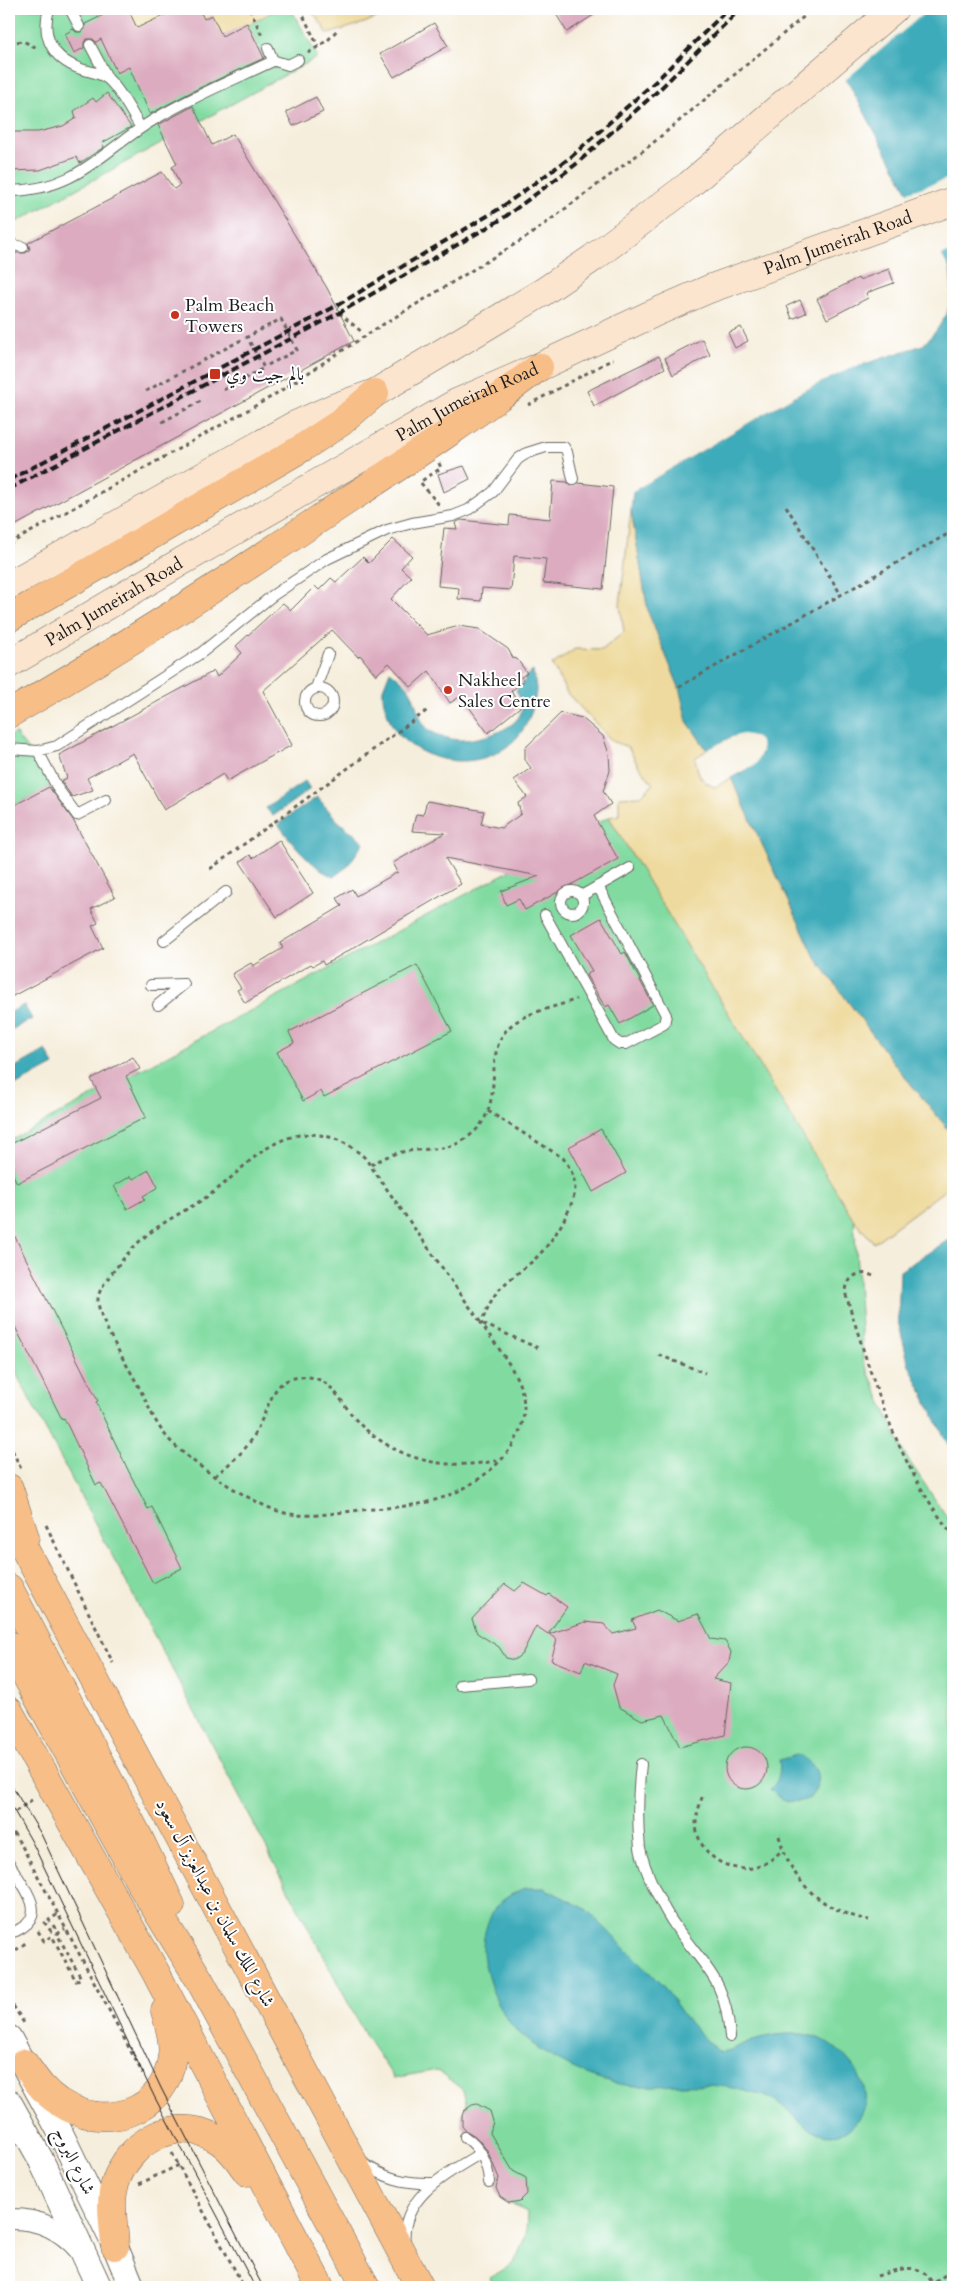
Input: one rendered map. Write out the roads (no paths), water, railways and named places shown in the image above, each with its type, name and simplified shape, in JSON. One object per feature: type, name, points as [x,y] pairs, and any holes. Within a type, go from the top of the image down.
[{"type":"main road","points":[[9,618],[308,444],[340,423],[374,393],[543,292],[593,258],[712,166],[894,9]]},
{"type":"main road","name":"Palm Jumeirah Road","points":[[9,664],[430,417],[484,390],[539,367],[709,289],[953,200]]},
{"type":"main road","points":[[9,714],[174,614],[441,438],[539,367]]},
{"type":"main road","points":[[9,585],[293,426],[333,408],[374,393]]},
{"type":"main road","points":[[15,1479],[34,1564]]},
{"type":"main road","name":"شارع الملك سلمان بن عبدالعزيز آل سعود","points":[[9,1520],[420,2287]]},
{"type":"main road","points":[[9,1588],[140,1838],[182,1930],[200,1979]]},
{"type":"main road","points":[[9,1645],[144,1890],[200,1979],[366,2287]]},
{"type":"main road","points":[[9,1710],[156,1973],[320,2287]]},
{"type":"main road","points":[[24,2063],[44,2090],[51,2096],[74,2111],[92,2117],[108,2118],[124,2115],[145,2103],[161,2088],[168,2074],[172,2056],[168,2022],[156,1973]]},
{"type":"main road","points":[[115,2246],[112,2205],[114,2186],[121,2168],[132,2152],[146,2140],[161,2133],[184,2130],[200,2132],[222,2143],[239,2160],[288,2228]]},
{"type":"street","name":"شارع البروج","points":[[19,2034],[24,2063],[58,2128],[115,2246],[132,2287]]},
{"type":"street","name":"شارع البروج","points":[[11,2106],[40,2158],[99,2287]]},
{"type":"street","points":[[9,2137],[11,2106]]},
{"type":"street","points":[[9,2219],[22,2218],[40,2222],[58,2230],[88,2260]]},
{"type":"lane","points":[[49,9],[46,31],[47,40],[72,65],[91,71],[109,80]]},
{"type":"lane","points":[[70,9],[79,26]]},
{"type":"lane","points":[[90,45],[109,80],[141,128]]},
{"type":"lane","points":[[268,48],[272,60]]},
{"type":"lane","points":[[9,191],[42,188],[74,176],[89,168],[161,115],[272,60],[288,65],[298,60]]},
{"type":"lane","points":[[9,244],[23,248]]},
{"type":"lane","points":[[9,749],[38,751],[57,746],[182,667],[290,582],[327,559],[387,530],[449,516],[468,510],[481,502],[499,486],[518,459],[536,448],[564,447],[567,452],[573,479]]},
{"type":"lane","points":[[316,688],[328,654]]},
{"type":"lane","points":[[38,751],[58,789],[77,815],[106,800]]},
{"type":"lane","points":[[581,896],[630,868]]},
{"type":"lane","points":[[545,915],[614,1040],[620,1044],[626,1044],[666,1022],[665,1012],[598,886]]},
{"type":"lane","points":[[164,941],[226,892]]},
{"type":"lane","points":[[151,985],[184,984],[158,1005]]},
{"type":"lane","points":[[460,1685],[528,1678]]},
{"type":"lane","points":[[642,1764],[639,1800],[640,1849],[665,1909],[676,1927],[712,1973],[720,1988],[726,2004],[730,2037]]},
{"type":"lane","points":[[9,1863],[32,1903],[34,1913],[30,1922],[15,1931],[9,1931]]},
{"type":"lane","points":[[465,2137],[481,2153],[486,2162],[489,2182]]},
{"type":"lane","points":[[349,2152],[373,2170],[392,2179],[412,2183],[433,2183]]},
{"type":"lane","points":[[407,2263],[404,2241],[408,2219],[418,2199],[433,2183],[481,2153]]},
{"type":"water","points":[[808,9],[953,9],[953,1135],[896,1066],[815,957],[731,778],[756,761],[762,750],[760,743],[754,736],[732,737],[707,750],[687,721],[679,687],[648,612],[631,510],[633,491],[801,392],[849,369],[923,345],[936,331],[947,314],[952,291],[950,269]]},
{"type":"water","points":[[390,671],[408,687],[424,725],[439,735],[453,739],[479,738],[509,726],[521,713],[521,699],[516,690],[525,681],[525,677],[533,671],[536,696],[531,713],[523,729],[512,742],[499,752],[467,761],[450,760],[433,756],[417,749],[407,743],[396,731],[390,721],[383,696],[383,689]]},
{"type":"water","points":[[305,781],[310,789],[273,816],[266,808]]},
{"type":"water","points":[[317,797],[338,821],[364,842],[347,867],[333,877],[317,867],[278,824]]},
{"type":"water","points":[[24,1005],[32,1019],[9,1031],[9,1013]]},
{"type":"water","points":[[46,1050],[54,1065],[9,1089],[9,1071]]},
{"type":"water","points":[[953,1237],[953,1455],[909,1365],[898,1321],[900,1271]]},
{"type":"water","points":[[797,1755],[804,1758],[814,1767],[818,1779],[810,1798],[793,1802],[779,1797],[770,1789],[779,1776],[779,1760]]},
{"type":"water","points":[[524,1888],[544,1888],[586,1909],[664,1987],[687,2020],[717,2051],[727,2051],[751,2040],[789,2034],[808,2035],[821,2039],[834,2047],[855,2069],[862,2082],[865,2096],[864,2110],[856,2122],[848,2130],[841,2133],[828,2135],[819,2133],[803,2124],[774,2100],[763,2096],[717,2086],[636,2086],[621,2084],[586,2074],[550,2056],[534,2045],[510,2023],[494,1996],[485,1965],[483,1950],[484,1934],[492,1913],[505,1898]]},
{"type":"tram line","points":[[9,1781],[41,1834],[161,2088],[263,2287]]},
{"type":"tram line","points":[[9,1802],[32,1842],[154,2096],[255,2287]]},
{"type":"railway","points":[[9,480],[336,306],[499,209],[571,157],[656,81],[728,9]]},
{"type":"railway","points":[[9,489],[339,313],[502,219],[575,165],[660,89],[740,9]]},
{"type":"place","name":"Palm Beach Towers","points":[[175,315]]},
{"type":"place","name":"بالم جيت وي","points":[[215,374]]},
{"type":"place","name":"Nakheel Sales Centre","points":[[448,690]]}]
